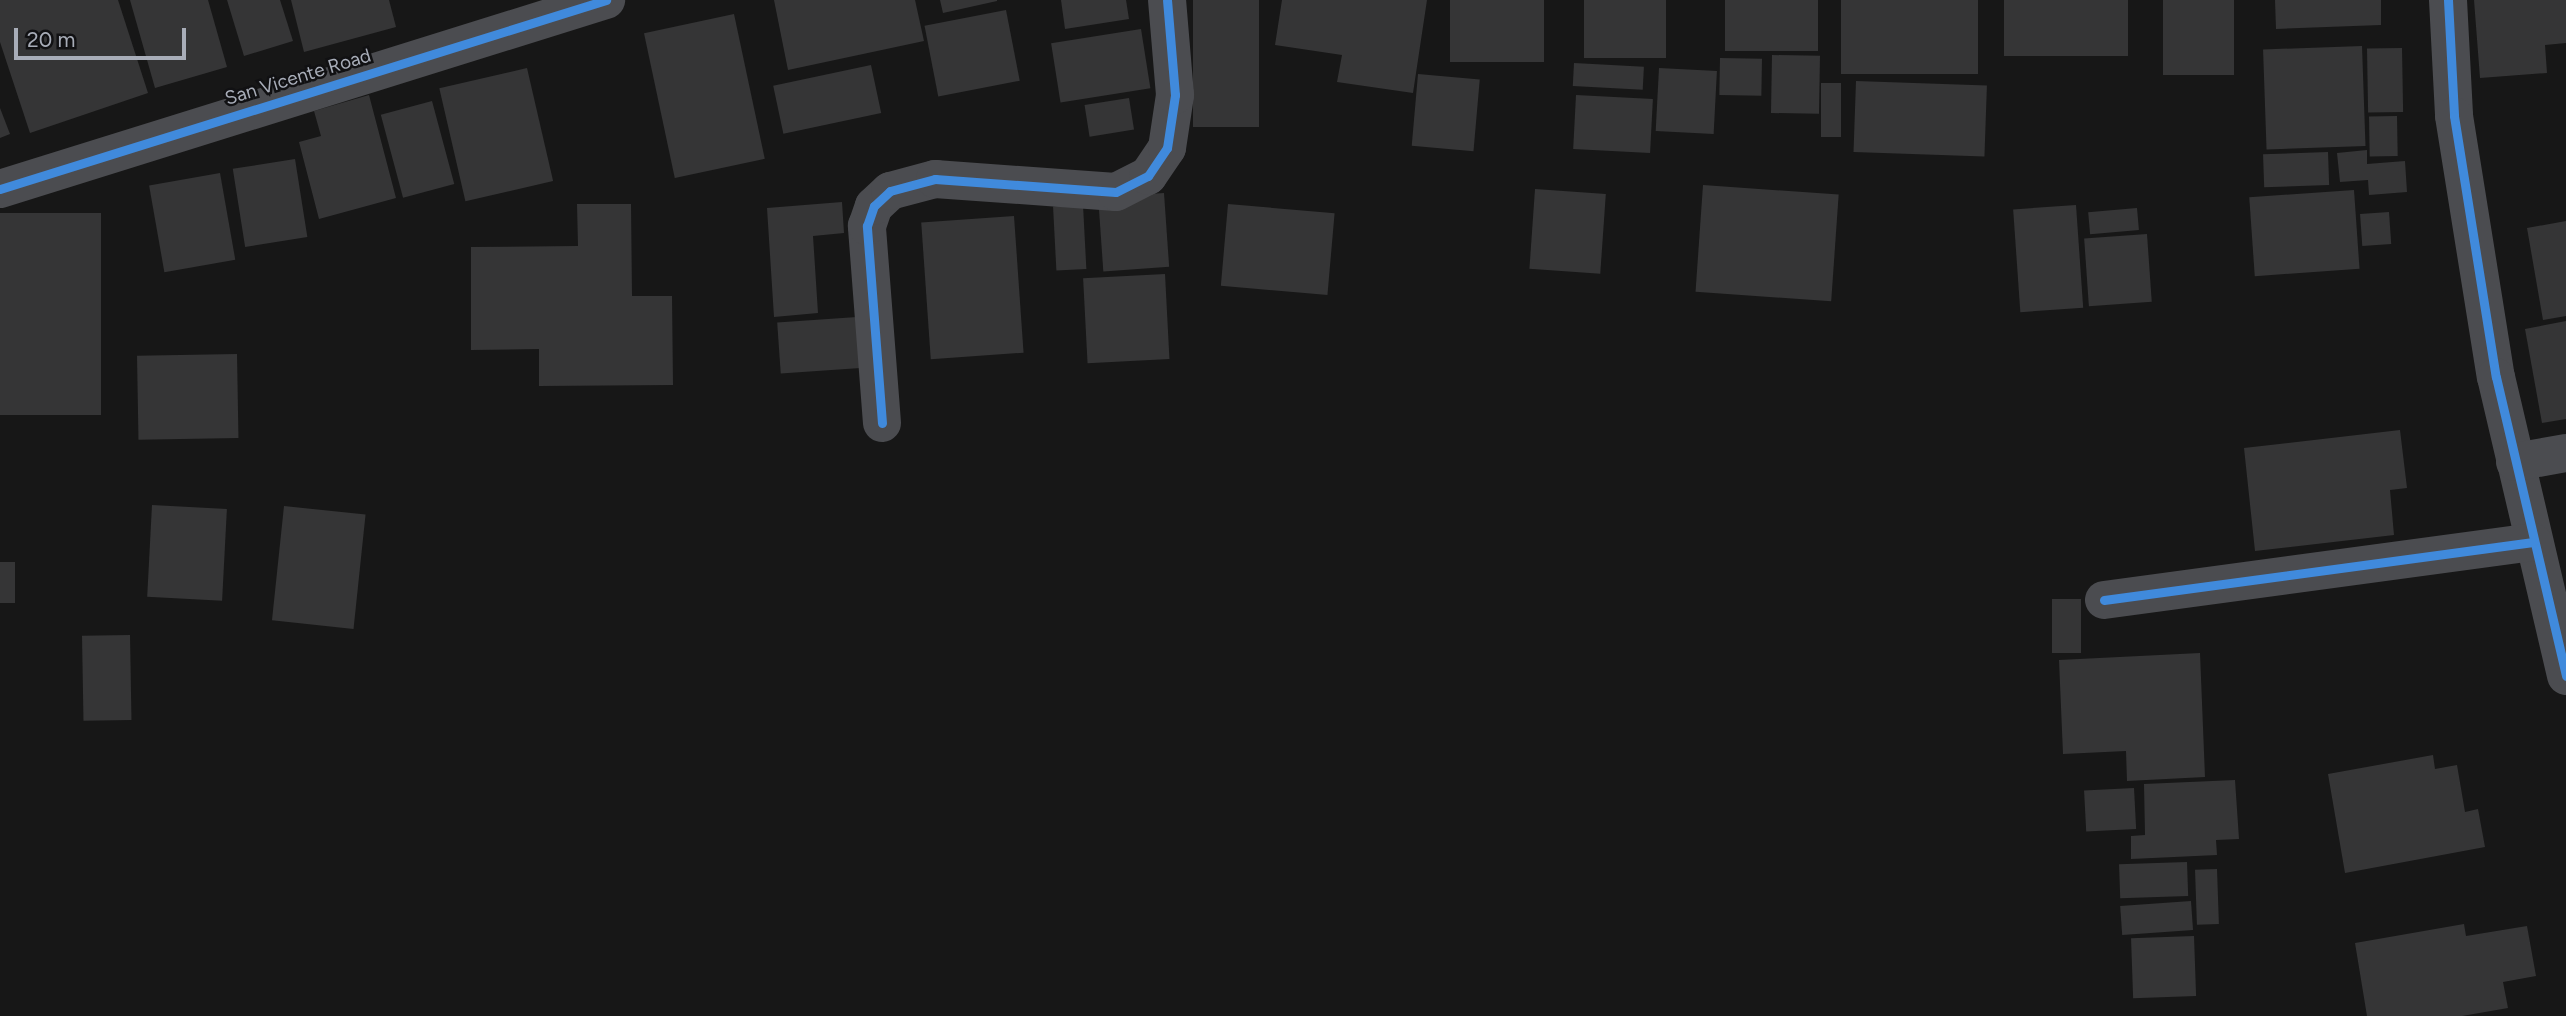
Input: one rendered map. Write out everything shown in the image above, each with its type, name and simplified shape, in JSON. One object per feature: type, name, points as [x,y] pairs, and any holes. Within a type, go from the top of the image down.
[{"type":"street","name":"San Vicente Road","points":[[0,189],[606,0]]},
{"type":"street","points":[[882,423],[867,226],[874,206],[890,191],[935,179],[1116,192],[1148,176],[1167,148],[1175,95],[1167,0]]},
{"type":"street","points":[[2448,0],[2454,116],[2496,377],[2566,676]]},
{"type":"street","points":[[2515,462],[2566,453]]},
{"type":"street","points":[[2105,600],[2533,542]]},
{"type":"building","points":[[0,0],[118,0],[148,93],[30,133],[0,42]]},
{"type":"building","points":[[130,0],[208,0],[227,67],[155,88]]},
{"type":"building","points":[[227,0],[280,0],[293,41],[244,56]]},
{"type":"building","points":[[291,0],[389,0],[396,27],[304,52]]},
{"type":"building","points":[[774,0],[915,0],[924,41],[788,70]]},
{"type":"building","points":[[940,0],[997,0],[997,1],[943,13]]},
{"type":"building","points":[[1061,0],[1126,0],[1129,19],[1065,29]]},
{"type":"building","points":[[1193,0],[1259,0],[1259,127],[1193,127]]},
{"type":"building","points":[[1282,0],[1427,0],[1413,93],[1337,82],[1342,55],[1275,45]]},
{"type":"building","points":[[1450,0],[1544,0],[1544,62],[1450,62]]},
{"type":"building","points":[[1584,0],[1666,0],[1666,58],[1584,58]]},
{"type":"building","points":[[1725,0],[1818,0],[1818,51],[1725,51]]},
{"type":"building","points":[[1841,0],[1978,0],[1978,74],[1841,74]]},
{"type":"building","points":[[2004,0],[2128,0],[2128,56],[2004,56]]},
{"type":"building","points":[[2163,0],[2234,0],[2234,75],[2163,75]]},
{"type":"building","points":[[2275,0],[2381,0],[2381,25],[2276,29]]},
{"type":"building","points":[[2474,0],[2566,0],[2566,43],[2545,45],[2547,73],[2480,78]]},
{"type":"building","points":[[1006,10],[1020,81],[938,97],[925,26]]},
{"type":"building","points":[[734,14],[765,159],[675,178],[644,33]]},
{"type":"building","points":[[1141,29],[1150,88],[1061,102],[1051,43]]},
{"type":"building","points":[[2362,46],[2365,146],[2267,149],[2263,49]]},
{"type":"building","points":[[2402,48],[2403,112],[2368,113],[2367,49]]},
{"type":"building","points":[[1772,55],[1820,56],[1819,114],[1771,113]]},
{"type":"building","points":[[1720,58],[1762,59],[1761,96],[1719,95]]},
{"type":"building","points":[[1574,63],[1644,67],[1643,90],[1573,86]]},
{"type":"building","points":[[871,65],[881,113],[783,134],[773,86]]},
{"type":"building","points":[[527,68],[553,181],[465,201],[439,88]]},
{"type":"building","points":[[1659,68],[1717,71],[1714,134],[1656,131]]},
{"type":"building","points":[[1418,74],[1480,79],[1473,151],[1412,146]]},
{"type":"building","points":[[1856,81],[1987,86],[1984,157],[1854,152]]},
{"type":"building","points":[[1821,83],[1841,83],[1841,137],[1821,137]]},
{"type":"building","points":[[369,95],[396,198],[319,219],[299,142],[321,136],[314,111]]},
{"type":"building","points":[[1576,95],[1653,99],[1650,153],[1573,149]]},
{"type":"building","points":[[1129,98],[1134,130],[1090,137],[1085,105]]},
{"type":"building","points":[[432,101],[454,184],[403,198],[381,115]]},
{"type":"building","points":[[0,108],[10,134],[0,138]]},
{"type":"building","points":[[2369,116],[2397,116],[2398,156],[2370,156]]},
{"type":"building","points":[[2367,150],[2367,164],[2405,161],[2407,192],[2369,195],[2368,180],[2340,182],[2337,153]]},
{"type":"building","points":[[2328,152],[2329,185],[2264,187],[2263,154]]},
{"type":"building","points":[[295,159],[307,237],[245,247],[233,169]]},
{"type":"building","points":[[220,173],[235,260],[164,272],[149,186]]},
{"type":"building","points":[[1703,185],[1839,194],[1831,301],[1696,292]]},
{"type":"building","points":[[1535,189],[1606,194],[1600,274],[1529,269]]},
{"type":"building","points":[[2354,190],[2360,269],[2255,276],[2249,197]]},
{"type":"building","points":[[1164,193],[1169,267],[1103,271],[1098,198]]},
{"type":"building","points":[[842,202],[844,233],[813,236],[818,313],[774,317],[767,208]]},
{"type":"building","points":[[577,204],[631,204],[632,296],[672,296],[673,385],[539,386],[539,349],[471,350],[471,247],[578,246]]},
{"type":"building","points":[[1228,204],[1335,213],[1327,295],[1221,286]]},
{"type":"building","points":[[1083,205],[1086,269],[1056,270],[1053,207]]},
{"type":"building","points":[[2076,205],[2083,308],[2020,312],[2013,209]]},
{"type":"building","points":[[2137,208],[2139,230],[2090,234],[2088,212]]},
{"type":"building","points":[[2389,212],[2391,244],[2362,246],[2360,214]]},
{"type":"building","points":[[0,213],[101,213],[101,415],[0,415]]},
{"type":"building","points":[[1014,216],[1024,353],[931,359],[921,222]]},
{"type":"building","points":[[2566,221],[2566,316],[2543,320],[2527,228]]},
{"type":"building","points":[[2147,234],[2152,302],[2089,306],[2084,238]]},
{"type":"building","points":[[1165,274],[1169,359],[1088,363],[1083,278]]},
{"type":"building","points":[[857,317],[861,368],[781,373],[777,323]]},
{"type":"building","points":[[2566,321],[2566,419],[2542,423],[2525,329]]},
{"type":"building","points":[[237,354],[238,438],[138,440],[137,356]]},
{"type":"building","points":[[2400,430],[2407,488],[2390,490],[2394,535],[2255,551],[2244,448]]},
{"type":"building","points":[[152,505],[227,509],[222,601],[147,597]]},
{"type":"building","points":[[284,506],[366,515],[354,629],[272,620]]},
{"type":"building","points":[[0,562],[15,562],[15,603],[0,603]]},
{"type":"building","points":[[2052,599],[2081,599],[2081,653],[2052,653]]},
{"type":"building","points":[[130,635],[131,720],[83,721],[82,636]]},
{"type":"building","points":[[2200,653],[2205,777],[2127,781],[2126,751],[2063,754],[2059,660]]},
{"type":"building","points":[[2433,755],[2435,769],[2457,765],[2465,812],[2478,809],[2485,847],[2345,873],[2328,774]]},
{"type":"building","points":[[2235,780],[2239,839],[2216,840],[2217,855],[2131,859],[2131,836],[2145,835],[2144,784]]},
{"type":"building","points":[[2134,788],[2136,829],[2086,832],[2084,791]]},
{"type":"building","points":[[2187,862],[2188,896],[2120,898],[2119,864]]},
{"type":"building","points":[[2217,869],[2219,924],[2197,925],[2195,870]]},
{"type":"building","points":[[2191,901],[2193,930],[2122,935],[2120,906]]},
{"type":"building","points":[[2464,924],[2466,936],[2527,926],[2536,976],[2503,982],[2508,1008],[2462,1016],[2367,1016],[2355,943]]},
{"type":"building","points":[[2194,936],[2196,996],[2133,998],[2131,938]]},
{"type":"cycle path","points":[[0,189],[606,0]]},
{"type":"cycle path","points":[[882,423],[867,226],[874,206],[890,191],[935,179],[1116,192],[1148,176],[1167,148],[1175,95],[1167,0]]},
{"type":"cycle path","points":[[2448,0],[2454,116],[2496,377],[2566,676]]},
{"type":"cycle path","points":[[2104,600],[2533,542]]}]
